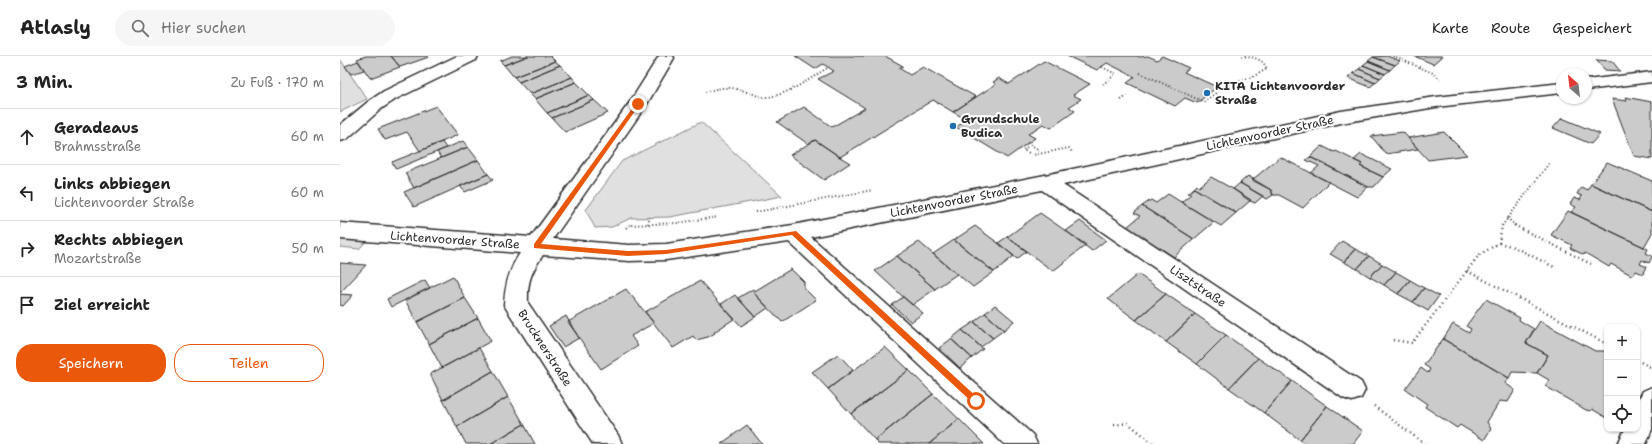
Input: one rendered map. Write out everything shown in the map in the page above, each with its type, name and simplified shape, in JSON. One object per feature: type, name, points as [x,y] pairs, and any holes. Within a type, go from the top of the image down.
[{"type":"street","points":[[340,135],[375,105],[390,95],[470,56]]},
{"type":"street","name":"Brucknerstraße","points":[[608,444],[516,305],[516,288],[519,276],[536,246],[638,104],[666,58]]},
{"type":"street","points":[[1592,84],[1652,77]]},
{"type":"street","name":"Lichtenvoorder Straße","points":[[340,231],[628,253],[666,252],[793,233],[1045,182],[1341,117],[1460,99],[1556,89]]},
{"type":"street","name":"Lisztstraße","points":[[1045,182],[1352,390]]},
{"type":"street","points":[[793,233],[1023,444]]},
{"type":"street","points":[[1632,444],[1652,399]]},
{"type":"path","points":[[1140,73],[1204,102],[1224,87],[1252,77],[1267,69],[1260,59],[1242,56]]},
{"type":"path","points":[[1393,56],[1433,73],[1460,99]]},
{"type":"path","points":[[706,92],[715,88],[730,86],[761,97],[766,97],[779,94],[828,67]]},
{"type":"path","points":[[1102,67],[1116,74]]},
{"type":"path","points":[[1103,84],[1116,74],[1119,69]]},
{"type":"path","points":[[1121,100],[1127,96]]},
{"type":"path","points":[[1028,143],[1038,149],[1041,154]]},
{"type":"path","points":[[1023,150],[1027,148]]},
{"type":"path","points":[[1393,340],[1412,342],[1479,254],[1493,248],[1499,243],[1502,224],[1550,162]]},
{"type":"path","points":[[648,224],[650,217]]},
{"type":"path","points":[[1507,218],[1514,225],[1591,264]]},
{"type":"path","points":[[1499,243],[1514,247],[1554,267]]},
{"type":"path","points":[[1467,271],[1604,342]]},
{"type":"path","points":[[1640,362],[1652,368]]},
{"type":"path","points":[[1352,390],[1425,444]]},
{"type":"path","points":[[1114,425],[1128,423],[1154,444]]},
{"type":"shaded area","points":[[340,59],[367,99],[340,112]]},
{"type":"shaded area","points":[[701,122],[782,196],[670,217],[631,218],[612,227],[595,228],[586,210],[622,161]]},
{"type":"shaded area","points":[[340,235],[369,238],[359,249],[340,247]]},
{"type":"building","points":[[366,56],[391,56],[400,67],[370,78],[357,59]]},
{"type":"building","points":[[391,56],[428,56],[429,57],[400,67]]},
{"type":"building","points":[[512,56],[528,56],[504,65],[500,61]]},
{"type":"building","points":[[528,56],[550,56],[555,61],[514,77],[504,65]]},
{"type":"building","points":[[795,56],[885,56],[903,66],[899,68],[910,75],[923,67],[976,97],[953,112],[933,100],[840,157],[815,140],[808,144],[777,122],[804,107],[832,127],[865,108],[818,79],[834,71],[823,64],[815,69]]},
{"type":"building","points":[[1067,56],[1148,56],[1157,60],[1162,56],[1189,68],[1184,72],[1217,87],[1197,103],[1185,98],[1175,106],[1127,83],[1135,77],[1107,63],[1097,70]]},
{"type":"building","points":[[1387,56],[1400,61],[1395,65],[1373,57]]},
{"type":"building","points":[[1414,56],[1442,56],[1433,64]]},
{"type":"building","points":[[1373,57],[1395,65],[1390,70],[1368,61]]},
{"type":"building","points":[[1596,60],[1612,61],[1620,71],[1605,70]]},
{"type":"building","points":[[358,61],[364,70],[351,74],[345,66]]},
{"type":"building","points":[[555,61],[560,65],[519,82],[514,77]]},
{"type":"building","points":[[1044,61],[1090,84],[1073,95],[1081,99],[1069,107],[1075,111],[1051,128],[1043,124],[1028,134],[1035,138],[1007,158],[956,127],[967,120],[953,112],[996,84],[993,82],[999,78],[1009,84]]},
{"type":"building","points":[[1368,61],[1390,70],[1385,74],[1363,65]]},
{"type":"building","points":[[560,65],[572,77],[530,94],[519,82]]},
{"type":"building","points":[[1363,65],[1385,74],[1380,78],[1359,69]]},
{"type":"building","points":[[1359,69],[1380,78],[1375,83],[1353,73]]},
{"type":"building","points":[[1353,73],[1375,83],[1370,87],[1348,78]]},
{"type":"building","points":[[572,77],[576,82],[535,99],[530,94]]},
{"type":"building","points":[[576,82],[589,95],[547,113],[535,99]]},
{"type":"building","points":[[589,95],[594,100],[552,118],[547,113]]},
{"type":"building","points":[[1625,97],[1652,102],[1652,159],[1634,156],[1612,99],[1627,101]]},
{"type":"building","points":[[594,100],[608,113],[565,132],[552,118]]},
{"type":"building","points":[[436,106],[458,135],[420,151],[407,132],[385,140],[378,129]]},
{"type":"building","points":[[1562,118],[1600,134],[1591,144],[1553,128]]},
{"type":"building","points":[[1403,132],[1418,149],[1386,154],[1371,136]]},
{"type":"building","points":[[1444,132],[1467,155],[1428,160],[1408,138]]},
{"type":"building","points":[[815,140],[850,163],[824,180],[790,155]]},
{"type":"building","points":[[463,141],[468,147],[441,158],[437,152]]},
{"type":"building","points":[[442,142],[446,148],[396,169],[392,162]]},
{"type":"building","points":[[1322,146],[1362,164],[1360,166],[1383,177],[1374,187],[1368,187],[1310,157]]},
{"type":"building","points":[[468,147],[478,160],[414,188],[405,173]]},
{"type":"building","points":[[1361,154],[1392,169],[1383,177],[1360,166],[1362,164],[1354,160]]},
{"type":"building","points":[[1280,157],[1329,182],[1303,208],[1279,195],[1273,195],[1271,190],[1252,180]]},
{"type":"building","points":[[1310,157],[1368,187],[1357,197],[1311,173],[1319,166],[1306,160]]},
{"type":"building","points":[[478,160],[488,174],[414,207],[404,192]]},
{"type":"building","points":[[1607,162],[1652,181],[1652,212],[1591,184]]},
{"type":"building","points":[[488,174],[493,180],[465,192],[460,186]]},
{"type":"building","points":[[1248,176],[1271,190],[1273,195],[1267,199],[1240,183]]},
{"type":"building","points":[[1211,177],[1251,200],[1236,213],[1194,188],[1197,185],[1199,187]]},
{"type":"building","points":[[1240,183],[1263,196],[1255,203],[1250,201],[1233,189]]},
{"type":"building","points":[[1591,184],[1652,212],[1652,233],[1644,247],[1571,212],[1576,207],[1570,204],[1574,198],[1580,200],[1582,196],[1577,194],[1581,187],[1587,190]]},
{"type":"building","points":[[1194,188],[1236,213],[1221,226],[1181,202],[1191,194],[1188,193]]},
{"type":"building","points":[[1168,194],[1214,222],[1194,239],[1142,206],[1151,200],[1156,203]]},
{"type":"building","points":[[1142,206],[1194,239],[1174,257],[1127,227],[1140,216],[1134,213]]},
{"type":"building","points":[[1568,211],[1648,249],[1646,253],[1652,257],[1649,263],[1642,260],[1640,264],[1647,267],[1643,274],[1636,271],[1633,276],[1611,264],[1609,267],[1585,253],[1584,255],[1570,248],[1572,245],[1551,235]]},
{"type":"building","points":[[1040,213],[1086,245],[1053,271],[1007,237]]},
{"type":"building","points":[[1080,221],[1106,240],[1092,251],[1066,231]]},
{"type":"building","points":[[975,226],[1014,256],[994,272],[954,240]]},
{"type":"building","points":[[1007,237],[1027,251],[1017,259],[998,243]]},
{"type":"building","points":[[954,240],[994,272],[973,287],[933,254]]},
{"type":"building","points":[[1342,241],[1355,249],[1344,262],[1330,254]]},
{"type":"building","points":[[919,242],[957,274],[935,289],[897,256]]},
{"type":"building","points":[[1355,249],[1369,256],[1357,269],[1344,262]]},
{"type":"building","points":[[897,256],[935,289],[912,305],[875,271]]},
{"type":"building","points":[[1369,256],[1382,264],[1370,277],[1357,269]]},
{"type":"building","points":[[340,263],[366,265],[340,293]]},
{"type":"building","points":[[1382,264],[1396,272],[1384,285],[1370,277]]},
{"type":"building","points":[[791,269],[804,282],[804,288],[816,300],[782,322],[753,292]]},
{"type":"building","points":[[1396,272],[1410,280],[1398,294],[1384,285]]},
{"type":"building","points":[[1138,274],[1166,294],[1136,320],[1108,299]]},
{"type":"building","points":[[453,276],[465,298],[417,322],[405,300]]},
{"type":"building","points":[[425,280],[430,288],[391,307],[387,299]]},
{"type":"building","points":[[1410,280],[1424,288],[1413,302],[1398,294]]},
{"type":"building","points":[[700,281],[734,319],[708,337],[696,340],[693,336],[673,348],[645,312]]},
{"type":"building","points":[[1424,288],[1439,296],[1428,311],[1413,302]]},
{"type":"building","points":[[626,289],[654,323],[631,336],[638,346],[601,369],[568,322]]},
{"type":"building","points":[[753,289],[755,291],[753,292],[768,308],[755,317],[738,298]]},
{"type":"building","points":[[340,294],[353,295],[343,306],[340,305]]},
{"type":"building","points":[[1166,294],[1195,314],[1166,342],[1136,320]]},
{"type":"building","points":[[735,295],[755,317],[741,326],[721,304]]},
{"type":"building","points":[[903,297],[923,313],[911,322],[892,305]]},
{"type":"building","points":[[465,298],[478,318],[429,344],[417,322]]},
{"type":"building","points":[[1486,299],[1520,318],[1519,320],[1534,329],[1526,343],[1548,355],[1537,373],[1512,372],[1509,378],[1443,339],[1453,324],[1469,333],[1471,329],[1466,326]]},
{"type":"building","points":[[995,305],[1014,321],[1004,330],[985,313]]},
{"type":"building","points":[[985,313],[1004,330],[993,338],[974,322]]},
{"type":"building","points":[[1195,314],[1226,335],[1197,364],[1166,342]]},
{"type":"building","points":[[566,316],[579,338],[563,347],[549,326]]},
{"type":"building","points":[[478,318],[491,341],[442,368],[429,344]]},
{"type":"building","points":[[1540,321],[1595,351],[1604,351],[1604,416],[1592,409],[1591,411],[1586,410],[1545,386],[1549,380],[1537,373],[1548,355],[1526,343]]},
{"type":"building","points":[[974,322],[993,338],[981,347],[962,330]]},
{"type":"building","points":[[962,330],[983,349],[972,358],[951,339]]},
{"type":"building","points":[[1226,335],[1258,358],[1229,388],[1197,364]]},
{"type":"building","points":[[951,339],[972,358],[960,368],[939,348]]},
{"type":"building","points":[[1443,339],[1509,378],[1505,383],[1515,390],[1508,402],[1500,401],[1487,422],[1491,429],[1484,440],[1460,425],[1457,428],[1425,407],[1427,404],[1405,389],[1421,368],[1428,373],[1430,369],[1424,365]]},
{"type":"building","points":[[885,347],[909,370],[851,414],[828,389]]},
{"type":"building","points":[[479,348],[493,371],[443,400],[430,374]]},
{"type":"building","points":[[838,354],[853,370],[828,389],[812,372]]},
{"type":"building","points":[[1258,358],[1292,381],[1264,413],[1229,388]]},
{"type":"building","points":[[909,370],[933,394],[875,440],[851,414]]},
{"type":"building","points":[[493,371],[508,397],[457,427],[443,400]]},
{"type":"building","points":[[1292,381],[1327,406],[1300,440],[1264,413]]},
{"type":"building","points":[[933,394],[959,419],[929,444],[878,444],[875,440]]},
{"type":"building","points":[[508,397],[524,424],[490,444],[466,444],[457,427]]},
{"type":"building","points":[[1327,406],[1363,431],[1353,444],[1305,444],[1300,440]]},
{"type":"building","points":[[959,419],[984,444],[929,444]]},
{"type":"building","points":[[524,424],[535,444],[490,444]]},
{"type":"building","points":[[747,425],[762,444],[721,444]]},
{"type":"place","name":"KITA Lichtenvoorder Straße","points":[[1207,93]]},
{"type":"place","name":"Grundschule Budica","points":[[953,126]]},
{"type":"route","points":[[638,104],[536,246],[628,253],[666,252],[729,244],[793,233],[976,401]]}]
